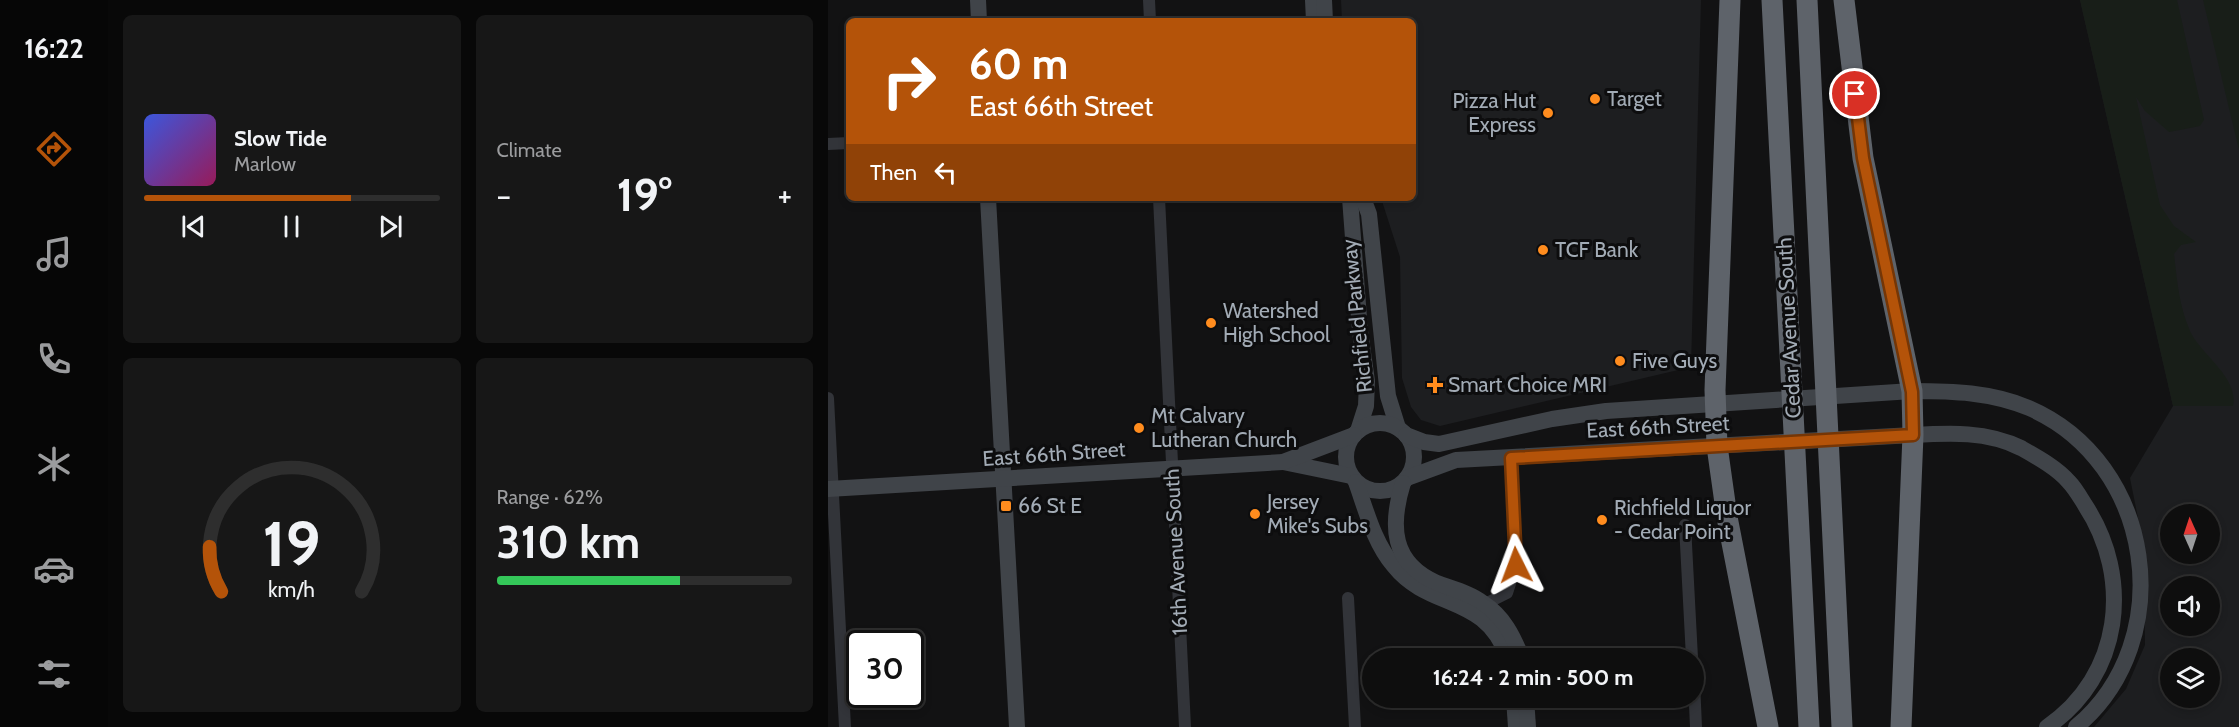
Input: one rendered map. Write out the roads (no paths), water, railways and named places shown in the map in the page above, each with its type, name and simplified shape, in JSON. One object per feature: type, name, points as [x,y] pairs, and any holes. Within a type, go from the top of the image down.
[{"type":"highway","points":[[1730,0],[1716,405],[1717,446],[1727,517],[1768,727]]},
{"type":"highway","name":"Cedar Avenue South","points":[[1772,0],[1809,727]]},
{"type":"highway","name":"Cedar Avenue South","points":[[1807,0],[1842,727]]},
{"type":"highway","points":[[1844,0],[1863,158],[1912,392],[1913,435],[1901,727]]},
{"type":"street","points":[[978,0],[979,18]]},
{"type":"street","points":[[1149,0],[1150,18]]},
{"type":"street","points":[[1313,0],[1314,18]]},
{"type":"street","points":[[1324,0],[1325,18]]},
{"type":"street","points":[[828,144],[846,143]]},
{"type":"street","points":[[988,201],[1017,727]]},
{"type":"street","name":"16th Avenue South","points":[[1158,201],[1185,727]]},
{"type":"street","name":"Richfield Parkway","points":[[1350,201],[1368,396],[1356,433]]},
{"type":"street","name":"Richfield Parkway","points":[[1364,201],[1369,214],[1388,396],[1402,432]]},
{"type":"street","points":[[1357,285],[1365,286],[1372,297],[1383,347]]},
{"type":"street","name":"East 66th Street","points":[[1402,432],[1424,442],[1439,444],[1541,421],[1602,412],[1912,392],[1953,391],[1982,394],[2030,408],[2069,431],[2100,464],[2126,508],[2137,538],[2140,594],[2136,626],[2129,653],[2116,682],[2097,707],[2076,727]]},
{"type":"street","points":[[828,398],[830,489],[845,727]]},
{"type":"street","points":[[1503,648],[1490,624],[1472,610],[1416,586],[1394,567],[1381,548],[1345,455],[1356,433],[1378,423],[1402,432],[1414,456],[1394,515],[1398,544],[1407,559],[1436,582],[1485,604],[1503,620],[1518,648]]},
{"type":"street","name":"East 66th Street","points":[[1283,462],[1356,433]]},
{"type":"street","name":"East 66th Street","points":[[1405,480],[1445,462],[1869,437],[1980,435],[2019,447],[2070,482],[2096,521],[2114,576],[2113,620],[2108,645],[2086,689],[2071,707],[2047,727]]},
{"type":"street","points":[[1485,604],[1507,593],[1516,565],[1511,458]]},
{"type":"street","name":"East 66th Street","points":[[830,489],[1283,462],[1353,479]]},
{"type":"street","points":[[1353,479],[1364,488],[1384,491],[1405,480]]},
{"type":"street","points":[[1686,525],[1692,648]]},
{"type":"street","points":[[1348,598],[1355,727]]},
{"type":"street","points":[[1515,708],[1516,727]]},
{"type":"street","points":[[1527,708],[1528,727]]},
{"type":"street","points":[[1695,708],[1696,727]]},
{"type":"place","name":"Target","points":[[1595,99]]},
{"type":"place","name":"Pizza Hut Express","points":[[1548,113]]},
{"type":"place","name":"TCF Bank","points":[[1543,250]]},
{"type":"place","name":"Watershed High School","points":[[1211,323]]},
{"type":"place","name":"Five Guys","points":[[1620,361]]},
{"type":"place","name":"Smart Choice MRI","points":[[1435,385]]},
{"type":"place","name":"Mt Calvary Lutheran Church","points":[[1139,428]]},
{"type":"place","name":"66 St E","points":[[1006,506]]},
{"type":"place","name":"Jersey Mike's Subs","points":[[1255,514]]},
{"type":"place","name":"Richfield Liquor - Cedar Point","points":[[1602,520]]}]
